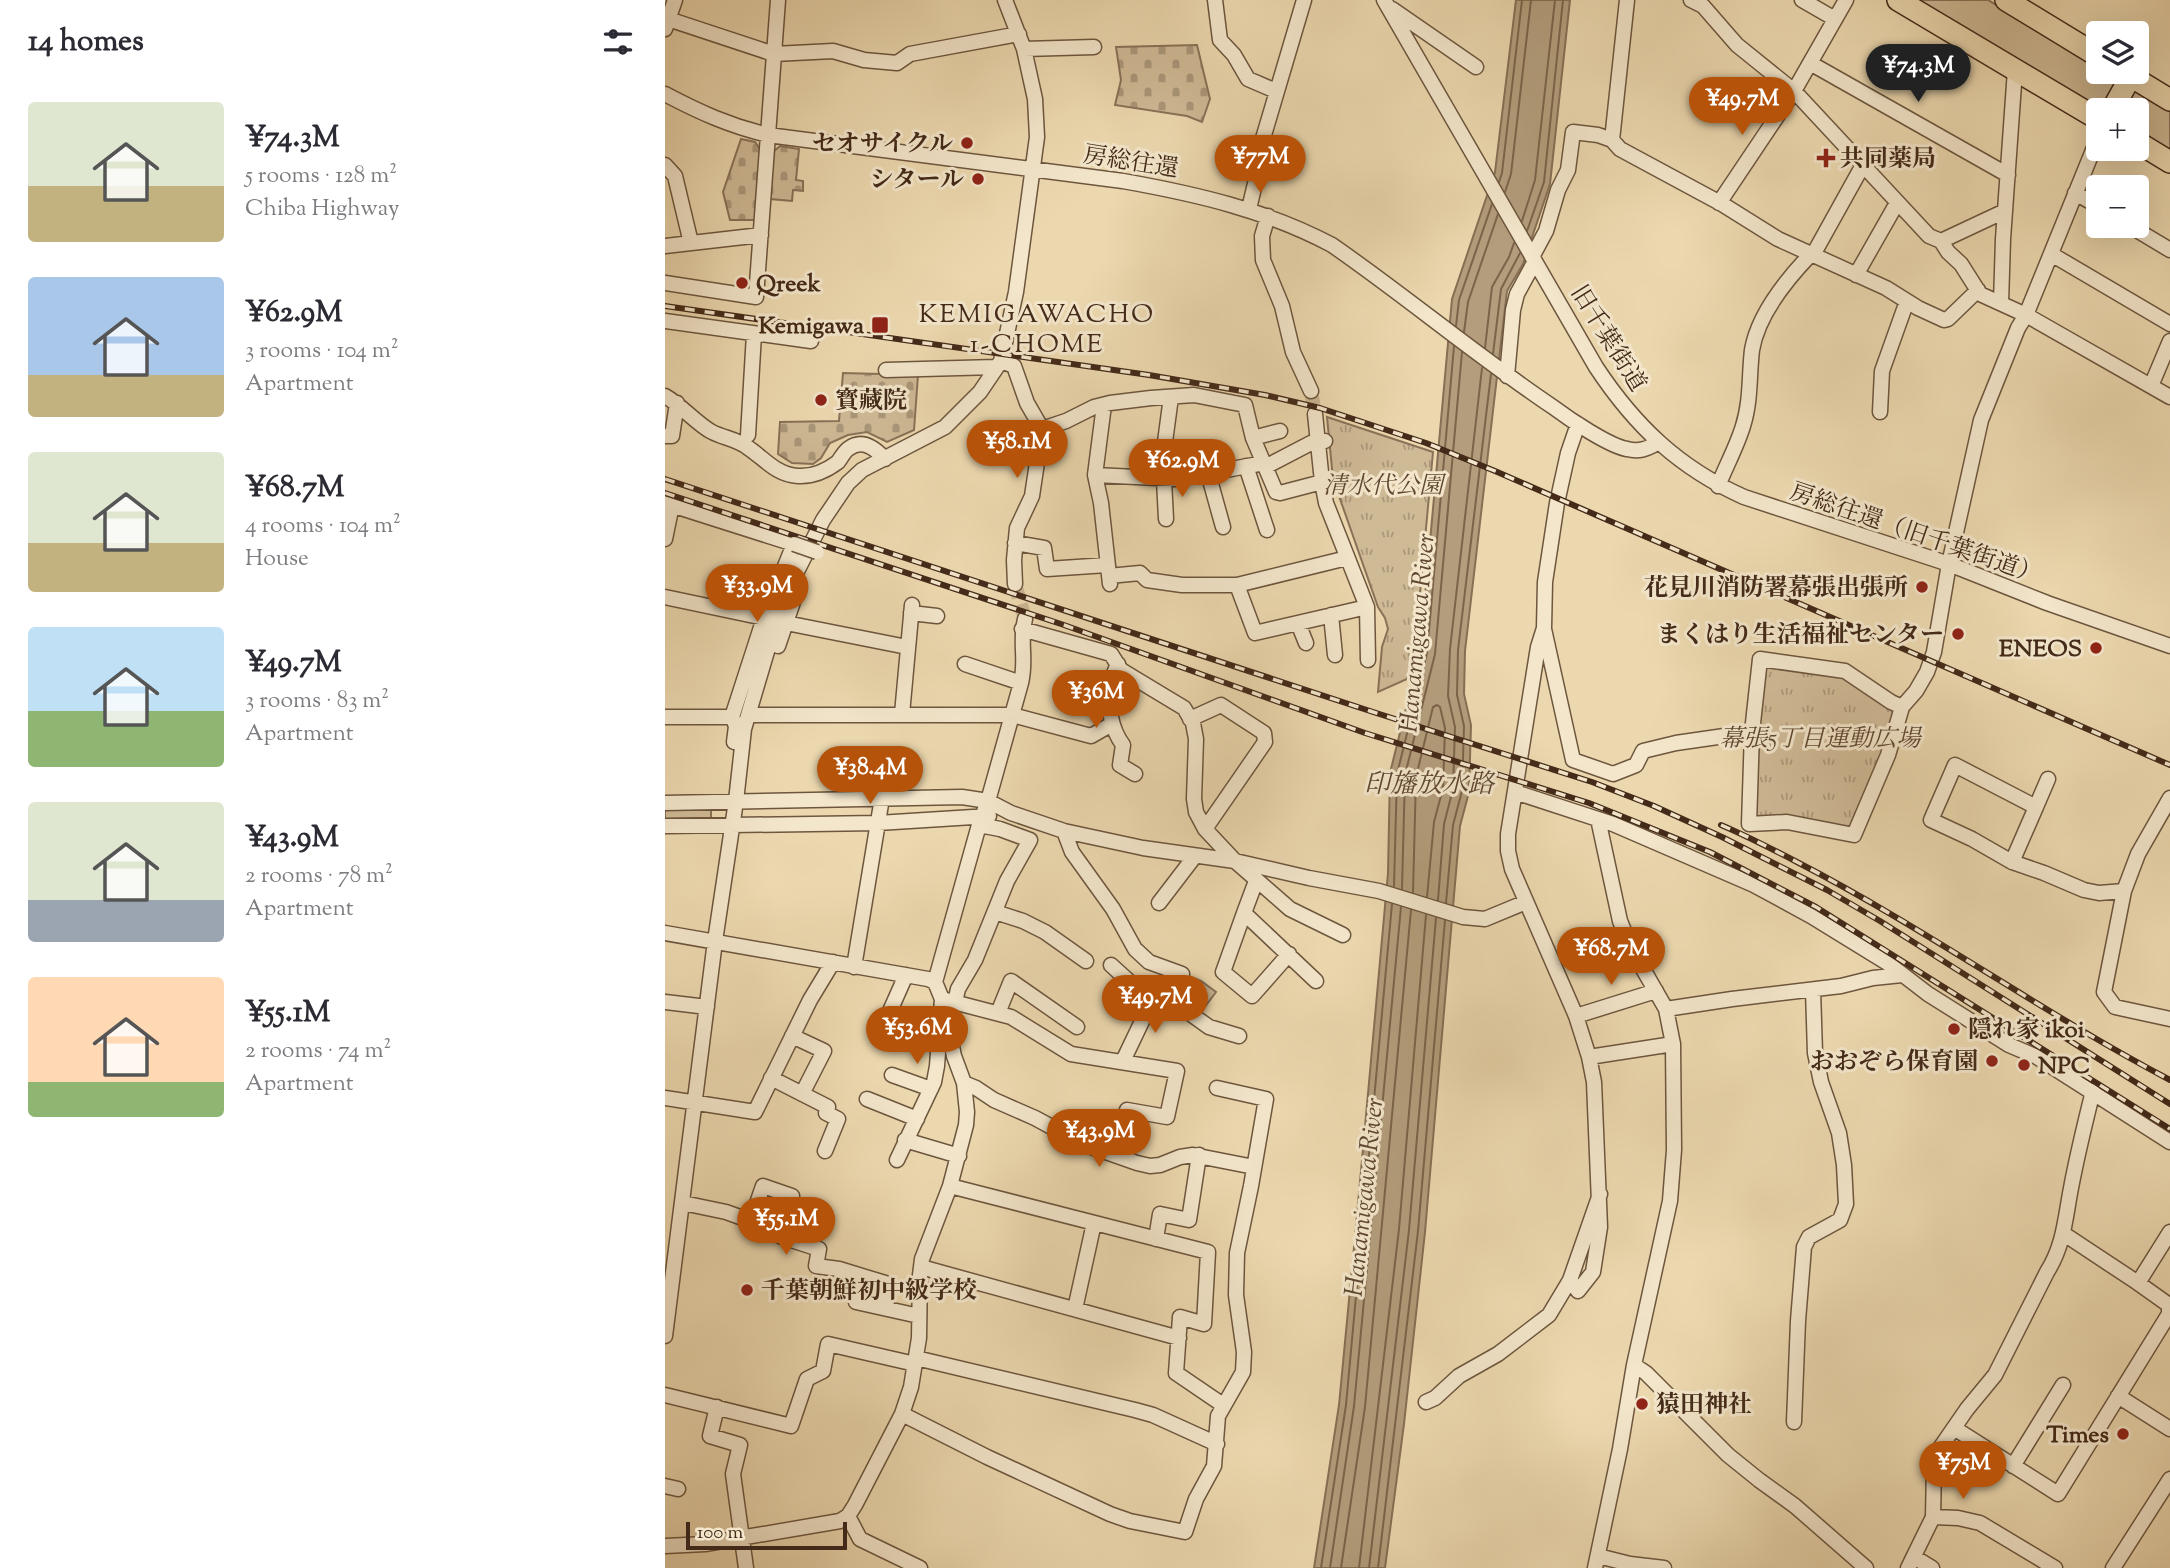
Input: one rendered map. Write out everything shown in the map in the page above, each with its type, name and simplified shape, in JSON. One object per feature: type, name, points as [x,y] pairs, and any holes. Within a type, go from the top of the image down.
[{"type":"highway","points":[[1898,0],[2086,112]]},
{"type":"highway","points":[[2006,0],[2086,49]]},
{"type":"highway","points":[[2144,84],[2170,100]]},
{"type":"highway","points":[[2149,149],[2170,162]]},
{"type":"street","points":[[675,0],[666,22],[774,54],[833,51],[864,60],[897,63],[911,54],[1019,34]]},
{"type":"street","points":[[665,283],[756,297],[778,0]]},
{"type":"street","points":[[665,1336],[671,1239],[683,1203],[744,729],[764,657],[788,589],[823,520],[848,483],[862,470],[946,427],[980,392],[999,364],[1016,292],[1037,137],[1035,99],[1024,49],[1005,0]]},
{"type":"street","points":[[1215,0],[1220,40],[1234,55],[1248,79],[1276,90]]},
{"type":"street","points":[[1249,209],[1259,152],[1304,0]]},
{"type":"street","points":[[1612,140],[1627,0]]},
{"type":"street","points":[[1802,0],[1835,19]]},
{"type":"street","points":[[1719,203],[1794,91],[1846,0]]},
{"type":"street","points":[[1700,2],[1737,45],[1794,91],[1929,236],[1941,241],[1961,264],[1980,294],[2026,315],[2170,397]]},
{"type":"street","points":[[1386,3],[1476,67]]},
{"type":"street","name":"旧千葉街道","points":[[1386,3],[1596,367],[1633,418],[1657,443]]},
{"type":"street","points":[[1024,49],[1094,47]]},
{"type":"street","points":[[1810,63],[2008,175]]},
{"type":"street","points":[[2001,303],[2015,70]]},
{"type":"street","name":"房総往還","points":[[665,94],[703,114],[739,128],[768,135],[1123,181],[1176,190],[1249,209],[1332,245],[1505,375]]},
{"type":"street","points":[[1657,443],[1638,450],[1624,449],[1578,424],[1505,375],[1517,294],[1546,231],[1558,190],[1568,170],[1573,132],[1612,140],[1620,149],[1779,239],[1887,288],[1944,320],[1978,290]]},
{"type":"street","points":[[1902,708],[1845,671],[1760,659],[1752,732],[1749,824],[1787,822],[1854,835],[1888,755],[1902,708],[1927,672],[1934,652],[1949,564],[1981,421],[2088,161]]},
{"type":"street","points":[[665,165],[675,176],[691,243]]},
{"type":"street","points":[[1718,486],[1743,426],[1749,400],[1753,347],[1761,324],[1779,291],[1812,255],[1863,165]]},
{"type":"street","points":[[2075,193],[2086,199]]},
{"type":"street","points":[[1856,275],[1897,203]]},
{"type":"street","points":[[1941,241],[2005,211]]},
{"type":"street","points":[[1268,216],[1262,236],[1265,267],[1282,306],[1293,352],[1311,391]]},
{"type":"street","points":[[665,246],[761,235]]},
{"type":"street","points":[[2149,237],[2170,250]]},
{"type":"street","points":[[2051,254],[2170,324]]},
{"type":"street","points":[[1879,412],[1882,371],[1907,301]]},
{"type":"street","points":[[665,321],[811,341]]},
{"type":"street","points":[[748,435],[754,334]]},
{"type":"street","points":[[2151,386],[2170,341]]},
{"type":"street","points":[[886,370],[999,364],[1014,366],[1027,403],[1042,429],[1032,496],[1017,528],[1013,577],[1015,584]]},
{"type":"street","points":[[1042,429],[1104,405],[1151,397],[1194,395],[1245,405],[1253,438],[1276,492],[1322,482]]},
{"type":"street","points":[[1165,519],[1164,480],[1161,472],[1171,397]]},
{"type":"street","points":[[671,399],[711,432],[731,438],[749,448],[780,472],[795,476],[821,473],[839,461],[848,449],[861,444],[872,446],[885,458]]},
{"type":"street","points":[[665,436],[672,436],[671,399]]},
{"type":"street","points":[[1104,405],[1095,475],[1109,575]]},
{"type":"street","points":[[1315,414],[1322,441],[1322,482],[1326,503],[1367,607],[1368,660]]},
{"type":"street","points":[[1426,1402],[1435,1398],[1459,1376],[1498,1354],[1549,1315],[1570,1280],[1578,1291],[1593,1272],[1600,1227],[1594,1082],[1589,1057],[1576,1016],[1512,869],[1508,851],[1508,834],[1543,628],[1545,582],[1557,503],[1568,453],[1578,424]]},
{"type":"street","points":[[1253,438],[1279,431]]},
{"type":"street","points":[[1095,475],[1164,480],[1265,465],[1311,443],[1322,441]]},
{"type":"street","name":"房総往還（旧千葉街道）","points":[[1657,443],[1718,486],[1767,506],[1949,564],[2047,603],[2170,646]]},
{"type":"street","points":[[1246,466],[1267,530]]},
{"type":"street","points":[[1208,473],[1223,527]]},
{"type":"street","points":[[665,539],[669,504],[817,552],[797,593],[754,715],[745,772],[736,796]]},
{"type":"street","points":[[1015,543],[1044,548],[1047,569],[1109,575],[1140,573],[1147,580],[1182,585],[1237,585],[1347,558]]},
{"type":"street","points":[[736,796],[731,773],[736,726],[732,717],[764,618],[794,544]]},
{"type":"street","points":[[1237,585],[1255,633],[1367,607]]},
{"type":"street","points":[[665,597],[764,618]]},
{"type":"street","points":[[902,714],[912,609],[937,616]]},
{"type":"street","points":[[1331,615],[1335,655]]},
{"type":"street","points":[[786,623],[907,647]]},
{"type":"street","points":[[1297,623],[1305,643]]},
{"type":"street","points":[[935,982],[1025,669],[1025,653],[1021,640],[1023,624],[1111,654],[1127,674],[1184,708],[1196,740],[1194,799],[1196,812],[1205,829],[1235,862],[1290,909],[1343,935]]},
{"type":"street","points":[[1543,628],[1573,760],[1613,774],[1636,765],[1643,751],[1676,743],[1752,732]]},
{"type":"street","points":[[965,664],[1021,683]]},
{"type":"street","points":[[1118,664],[1110,685],[1112,724],[1114,734],[1123,745],[1120,765],[1135,774]]},
{"type":"street","points":[[1190,719],[1221,705],[1264,733],[1265,742],[1205,829]]},
{"type":"street","points":[[754,715],[1012,715],[1091,736],[1112,724]]},
{"type":"street","points":[[665,717],[732,717]]},
{"type":"street","points":[[2036,807],[1955,765],[1931,820],[2012,862],[2084,890],[2099,893],[2124,891]]},
{"type":"street","points":[[2012,862],[2048,779]]},
{"type":"street","points":[[1521,794],[1598,819],[1753,885],[1811,916],[1889,964],[1928,994],[2009,1045],[2037,1057],[2170,1142]]},
{"type":"street","points":[[665,803],[736,796],[962,797],[988,801],[1011,813],[1065,831],[1379,891],[1479,920],[1526,902]]},
{"type":"street","points":[[854,967],[882,798]]},
{"type":"street","points":[[2170,798],[2138,854],[2124,891],[2104,992],[2115,1007],[2170,1019]]},
{"type":"street","points":[[665,825],[981,821],[1011,813]]},
{"type":"street","points":[[1598,819],[1619,921],[1631,948],[1666,1009],[1673,1044],[1674,1150],[1670,1200],[1634,1365],[1596,1562],[1664,1568]]},
{"type":"street","points":[[897,1160],[931,1089],[948,1000],[958,989],[975,960],[1007,881],[1030,839],[981,821]]},
{"type":"street","points":[[1065,831],[1067,845],[1113,909],[1135,949],[1149,962],[1182,974]]},
{"type":"street","points":[[1159,903],[1195,856]]},
{"type":"street","points":[[1256,881],[1223,972],[1252,996],[1289,954]]},
{"type":"street","points":[[995,912],[1023,920],[1086,961]]},
{"type":"street","points":[[1244,913],[1316,981]]},
{"type":"street","points":[[665,933],[935,982],[948,1000],[954,1056],[964,1083],[967,1112],[959,1156],[921,1267],[911,1387],[902,1414],[848,1516],[840,1521],[705,1544],[665,1546]]},
{"type":"street","points":[[665,1098],[755,1112],[810,1000],[833,962]]},
{"type":"street","points":[[1111,965],[1134,986],[1174,1002],[1209,1027],[1239,1036]]},
{"type":"street","points":[[878,1038],[906,975]]},
{"type":"street","points":[[1666,1009],[1841,986],[1873,978],[1902,975]]},
{"type":"street","points":[[998,1013],[1011,981],[1077,1027]]},
{"type":"street","points":[[1794,1422],[1804,1247],[1809,1237],[1840,1220],[1846,1204],[1842,1147],[1821,1082],[1815,1052],[1813,990]]},
{"type":"street","points":[[1576,1016],[1656,991]]},
{"type":"street","points":[[1123,1061],[1156,994]]},
{"type":"street","points":[[948,1000],[1011,1017],[1071,1054],[1177,1071],[1167,1117],[1127,1110],[1114,1154]]},
{"type":"street","points":[[665,1002],[707,1007]]},
{"type":"street","points":[[792,1036],[824,1051],[803,1094]]},
{"type":"street","points":[[1589,1057],[1673,1044]]},
{"type":"street","points":[[892,1075],[931,1089]]},
{"type":"street","points":[[771,1078],[828,1107],[825,1113],[838,1119],[825,1151]]},
{"type":"street","points":[[964,1083],[1083,1144],[1150,1166],[1180,1157],[1199,1155],[1254,1167]]},
{"type":"street","points":[[902,1414],[1110,1514],[1185,1532],[1196,1499],[1214,1466],[1218,1416],[1243,1373],[1244,1352],[1236,1295],[1237,1253],[1266,1099],[1217,1088]]},
{"type":"street","points":[[1932,1568],[1911,1562],[1933,1517],[1934,1465],[1938,1451],[1967,1409],[1995,1376],[2046,1272],[2057,1256],[2064,1234],[2082,1133],[2093,1091]]},
{"type":"street","points":[[867,1098],[916,1119]]},
{"type":"street","points":[[905,1140],[959,1156]]},
{"type":"street","points":[[1156,1239],[1160,1214],[1189,1220],[1199,1155]]},
{"type":"street","points":[[751,1221],[763,1186],[792,1196],[778,1233]]},
{"type":"street","points":[[950,1186],[1208,1252],[1204,1324],[1180,1317],[1176,1373],[1223,1405]]},
{"type":"street","points":[[683,1203],[726,1212],[782,1237],[819,1249],[816,1266],[839,1269],[885,1283],[887,1309]]},
{"type":"street","points":[[1075,1309],[1094,1223]]},
{"type":"street","points":[[2138,1283],[2170,1232]]},
{"type":"street","points":[[1954,1428],[2058,1494],[2170,1312],[2169,1304],[2064,1234]]},
{"type":"street","points":[[921,1267],[1178,1338]]},
{"type":"street","points":[[869,1278],[864,1304],[919,1316]]},
{"type":"street","points":[[665,1395],[791,1426],[807,1379],[824,1371],[828,1344],[1135,1410],[1153,1415],[1217,1444]]},
{"type":"street","points":[[1634,1365],[1646,1373],[1728,1455],[1795,1506],[1866,1568]]},
{"type":"street","points":[[2013,1466],[2063,1385]]},
{"type":"street","points":[[2118,1396],[2170,1429]]},
{"type":"street","points":[[717,1407],[710,1436],[740,1445],[733,1474],[746,1568]]},
{"type":"street","points":[[2113,1568],[2170,1479]]},
{"type":"street","points":[[848,1516],[860,1539],[920,1568]]},
{"type":"street","points":[[1933,1517],[1978,1522],[2056,1568]]},
{"type":"green space","points":[[1915,0],[1988,0],[2086,60],[2086,84],[2117,84],[2111,98],[2086,98],[2086,103]]},
{"type":"green space","points":[[1197,45],[1210,99],[1202,122],[1187,116],[1115,105],[1121,80],[1116,47]]},
{"type":"green space","points":[[2133,89],[2147,98],[2127,98]]},
{"type":"green space","points":[[2149,99],[2170,112],[2170,153],[2149,141]]},
{"type":"green space","points":[[741,139],[755,142],[760,149],[755,220],[730,220],[723,192]]},
{"type":"green space","points":[[780,146],[799,149],[796,180],[803,181],[803,191],[793,190],[792,201],[770,199],[773,152]]},
{"type":"green space","points":[[843,373],[918,375],[914,430],[887,442],[867,432],[848,435],[830,443],[821,458],[813,464],[792,463],[778,454],[780,422],[839,421]]},
{"type":"green space","name":"清水代公園","points":[[1327,417],[1433,452],[1414,659],[1407,679],[1378,692],[1382,647],[1388,629],[1333,479]]},
{"type":"green space","name":"幕張5丁目運動広場","points":[[1762,666],[1844,674],[1897,714],[1854,828],[1755,822],[1755,727]]},
{"type":"green space","points":[[711,806],[711,821],[665,822],[665,807]]},
{"type":"green space","points":[[1188,976],[1201,981],[1216,992],[1201,1012],[1175,995]]},
{"type":"water","name":"印旛放水路","points":[[1516,0],[1570,0],[1550,184],[1523,264],[1507,291],[1465,651],[1464,694],[1471,725],[1469,792],[1460,826],[1425,1232],[1404,1424],[1385,1568],[1314,1568],[1339,1405],[1388,873],[1390,773],[1420,652],[1452,299],[1495,172]]},
{"type":"tunnel","points":[[1311,391],[1315,414]]},
{"type":"tunnel","points":[[1015,584],[1025,619]]},
{"type":"railway","points":[[665,306],[1149,375],[1265,395],[1320,408],[1426,443],[1495,471],[2170,765]]},
{"type":"railway","points":[[665,479],[1592,782],[1654,806],[1827,890],[2170,1104]]},
{"type":"railway","points":[[665,493],[1064,625],[1365,733],[1589,803],[1710,852],[1816,907],[2170,1129]]},
{"type":"railway","points":[[1721,825],[1769,847],[1845,888],[2076,1027],[2170,1080]]},
{"type":"place","name":"セオサイクル","points":[[967,143]]},
{"type":"place","name":"共同薬局","points":[[1826,158]]},
{"type":"place","name":"シタール","points":[[978,179]]},
{"type":"place","name":"Qreek","points":[[742,283]]},
{"type":"place","name":"Kemigawa","points":[[880,325]]},
{"type":"place","name":"寳藏院","points":[[821,400]]},
{"type":"place","name":"花見川消防署幕張出張所","points":[[1922,587]]},
{"type":"place","name":"まくはり生活福祉センター","points":[[1958,634]]},
{"type":"place","name":"ENEOS","points":[[2096,648]]},
{"type":"place","name":"隠れ家 ikoi","points":[[1954,1029]]},
{"type":"place","name":"おおぞら保育園","points":[[1992,1061]]},
{"type":"place","name":"NPC","points":[[2024,1065]]},
{"type":"place","name":"千葉朝鮮初中級学校","points":[[747,1290]]},
{"type":"place","name":"猿田神社","points":[[1642,1404]]},
{"type":"place","name":"Times","points":[[2123,1434]]},
{"type":"district","name":"KEMIGAWACHO 1-CHOME","points":[[1037,328]]},
{"type":"water label","name":"Hanamigawa River","points":[[1416,633]]},
{"type":"water label","name":"Hanamigawa River","points":[[1363,1197]]}]
